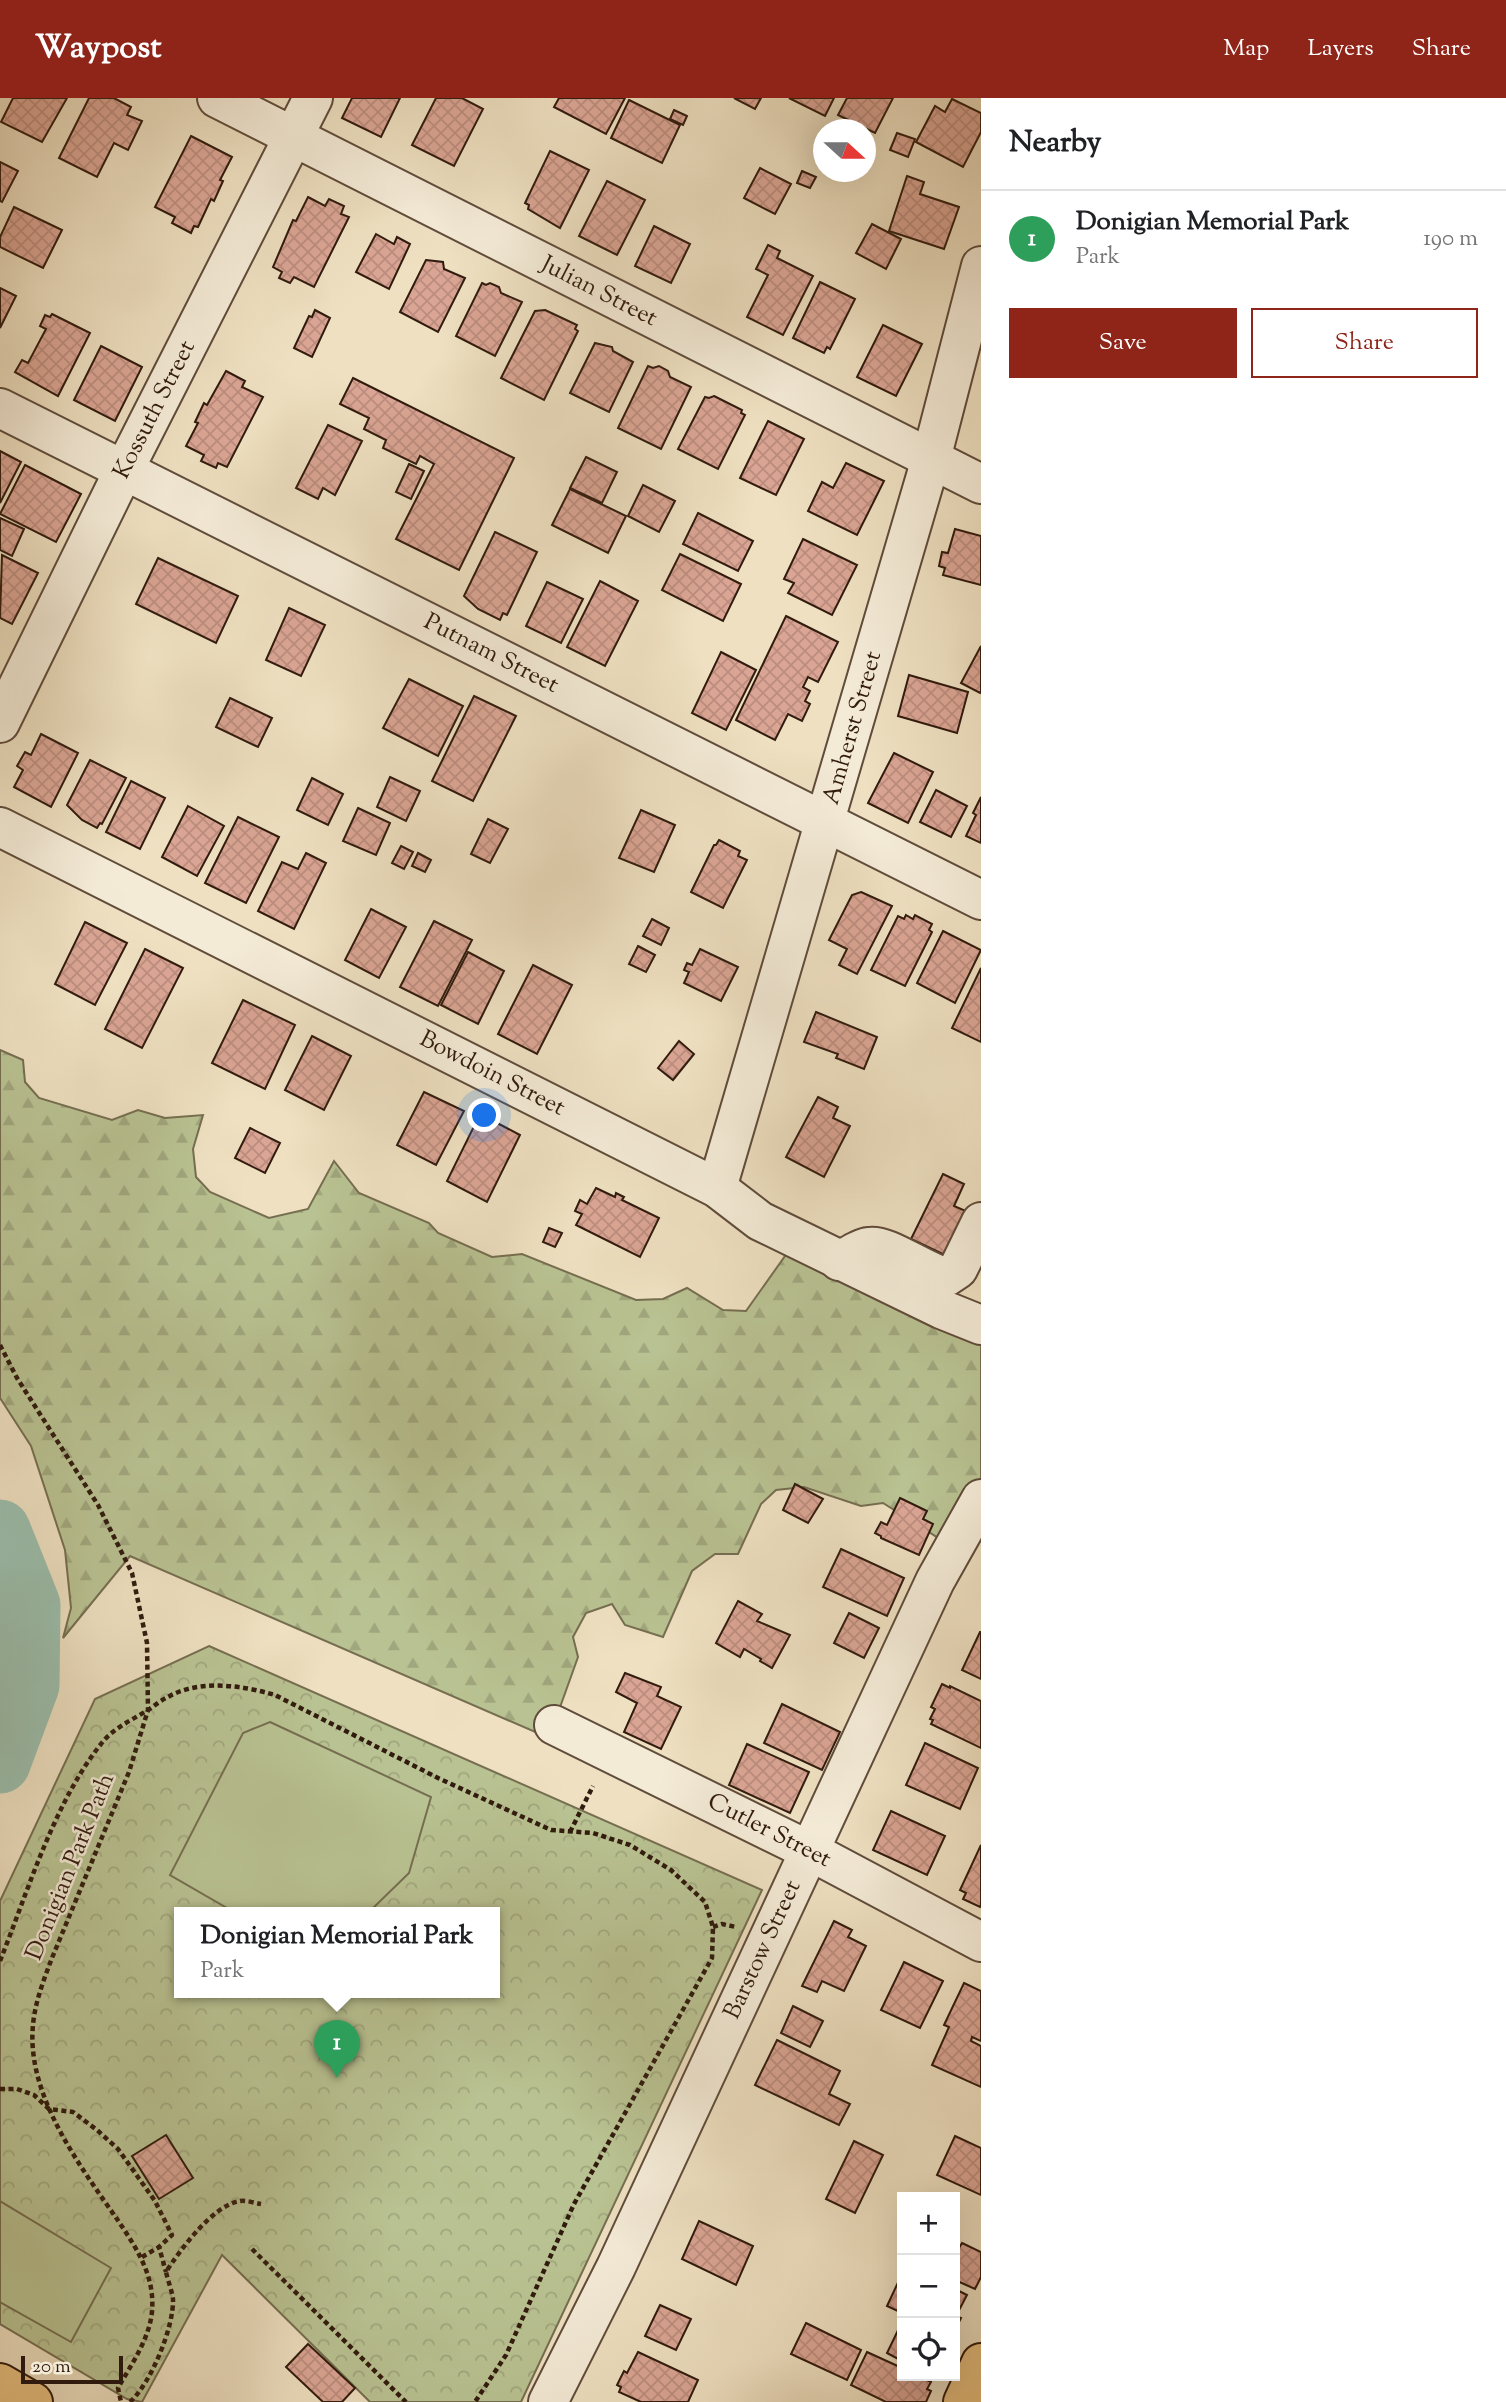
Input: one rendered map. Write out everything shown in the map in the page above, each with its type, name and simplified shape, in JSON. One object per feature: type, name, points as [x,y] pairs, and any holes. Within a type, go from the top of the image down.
[{"type":"main road","points":[[962,2402],[981,2363]]},
{"type":"main road","points":[[0,2383],[33,2402]]},
{"type":"street","name":"Julian Street","points":[[217,98],[981,484]]},
{"type":"street","name":"Kossuth Street","points":[[0,723],[124,470],[313,98]]},
{"type":"street","name":"Amherst Street","points":[[717,1188],[931,459],[981,266]]},
{"type":"street","name":"Putnam Street","points":[[0,408],[981,900]]},
{"type":"street","name":"Bowdoin Street","points":[[0,827],[717,1188],[760,1221],[839,1261],[981,1325]]},
{"type":"street","points":[[839,1261],[870,1246],[887,1250],[934,1275],[946,1277],[958,1269],[981,1222]]},
{"type":"street","name":"Barstow Street","points":[[548,2402],[622,2255],[935,1581],[981,1500]]},
{"type":"street","name":"Cutler Street","points":[[554,1725],[808,1850],[981,1942]]},
{"type":"path","name":"Donigian Park Path","points":[[0,1345],[17,1378],[98,1505],[132,1573],[147,1643],[148,1710],[129,1772],[40,1989],[33,2024],[33,2055],[49,2109],[99,2194],[142,2258],[151,2288],[152,2312],[141,2347],[118,2388],[121,2402]]},
{"type":"path","points":[[0,1961],[58,1815],[102,1742],[121,1725],[167,1696],[198,1687],[254,1689],[275,1695],[438,1778],[551,1830],[593,1833],[630,1845],[671,1870],[705,1902],[713,1927],[712,1958],[574,2204],[506,2355],[474,2401]]},
{"type":"path","points":[[570,1832],[610,1752]]},
{"type":"path","points":[[0,2089],[17,2089],[34,2095],[49,2109],[73,2112],[118,2149],[155,2201],[172,2235],[142,2258]]},
{"type":"path","points":[[166,2272],[184,2244],[225,2206],[242,2200],[261,2204]]},
{"type":"path","points":[[130,2402],[138,2395],[165,2342],[173,2299],[159,2247]]},
{"type":"path","points":[[252,2249],[406,2402]]},
{"type":"green space","points":[[0,1050],[23,1060],[25,1082],[39,1098],[112,1120],[138,1110],[165,1118],[203,1115],[193,1149],[196,1177],[210,1192],[269,1218],[308,1209],[334,1161],[359,1193],[429,1223],[438,1233],[492,1257],[522,1254],[636,1300],[663,1299],[687,1288],[723,1310],[746,1311],[790,1249],[981,1329],[981,1498],[951,1546],[883,1503],[861,1506],[804,1487],[776,1490],[761,1504],[738,1554],[715,1554],[692,1571],[663,1637],[625,1625],[612,1604],[586,1613],[573,1637],[578,1657],[549,1738],[130,1556],[63,1638],[71,1608],[65,1550],[31,1446],[0,1398]]},
{"type":"green space","points":[[209,1646],[762,1890],[521,2402],[370,2402],[222,2255],[142,2402],[127,2399],[0,2324],[0,1901],[95,1699]]},
{"type":"green space","points":[[270,1722],[431,1797],[409,1873],[374,1907],[225,1907],[170,1875],[243,1733]]},
{"type":"green space","points":[[0,2201],[111,2268],[71,2342],[0,2302]]},
{"type":"building","points":[[13,98],[67,98],[42,142],[1,122]]},
{"type":"building","points":[[89,98],[114,98],[131,107],[127,115],[142,121],[128,150],[114,143],[97,177],[59,158]]},
{"type":"building","points":[[352,98],[400,98],[381,137],[342,118]]},
{"type":"building","points":[[436,98],[462,98],[483,109],[454,166],[412,145]]},
{"type":"building","points":[[559,98],[625,98],[606,134],[554,107]]},
{"type":"building","points":[[734,98],[761,98],[755,109]]},
{"type":"building","points":[[789,98],[834,98],[825,116]]},
{"type":"building","points":[[847,98],[893,98],[876,131],[876,119],[846,119],[838,115]]},
{"type":"building","points":[[952,99],[981,113],[981,132],[963,167],[916,142],[935,106],[945,112]]},
{"type":"building","points":[[629,100],[680,125],[662,163],[611,138]]},
{"type":"building","points":[[674,110],[687,116],[683,125],[670,119]]},
{"type":"building","points":[[897,133],[915,139],[908,157],[890,150]]},
{"type":"building","points":[[191,136],[232,157],[220,180],[223,181],[214,201],[211,199],[198,227],[194,226],[191,233],[172,223],[175,217],[155,207]]},
{"type":"building","points":[[550,151],[589,170],[560,228],[528,209],[529,205],[525,203]]},
{"type":"building","points":[[0,162],[18,171],[2,202],[0,201]]},
{"type":"building","points":[[760,168],[791,184],[775,214],[744,198]]},
{"type":"building","points":[[802,171],[813,176],[810,188],[797,183]]},
{"type":"building","points":[[907,176],[924,182],[920,194],[959,207],[944,249],[889,231]]},
{"type":"building","points":[[607,181],[645,200],[617,255],[579,236]]},
{"type":"building","points":[[308,197],[325,206],[329,199],[344,206],[341,214],[349,217],[314,287],[294,277],[290,283],[279,278],[282,272],[273,267],[293,220],[296,221]]},
{"type":"building","points":[[14,207],[62,230],[43,268],[0,247],[0,237]]},
{"type":"building","points":[[872,224],[901,239],[886,269],[856,253]]},
{"type":"building","points":[[654,226],[690,244],[671,283],[635,266]]},
{"type":"building","points":[[376,234],[394,244],[397,237],[410,244],[389,289],[356,272]]},
{"type":"building","points":[[768,245],[780,251],[777,258],[813,276],[783,335],[747,317],[768,275],[756,269]]},
{"type":"building","points":[[426,260],[443,262],[444,269],[465,278],[438,332],[400,312]]},
{"type":"building","points":[[820,282],[855,299],[830,349],[827,347],[824,353],[793,338]]},
{"type":"building","points":[[482,283],[499,287],[501,293],[522,302],[495,356],[456,336]]},
{"type":"building","points":[[0,288],[16,296],[0,328]]},
{"type":"building","points":[[315,310],[330,318],[312,357],[294,348],[309,316],[312,317]]},
{"type":"building","points":[[545,310],[577,325],[575,329],[578,331],[544,400],[501,378],[535,311]]},
{"type":"building","points":[[52,314],[90,333],[58,396],[15,372],[22,360],[28,363],[46,329],[40,326],[45,315],[50,317]]},
{"type":"building","points":[[883,325],[922,344],[896,396],[857,377]]},
{"type":"building","points":[[595,343],[612,347],[613,351],[633,362],[609,412],[570,393]]},
{"type":"building","points":[[101,346],[142,367],[115,421],[74,400]]},
{"type":"building","points":[[648,366],[659,366],[668,371],[670,377],[691,387],[661,449],[618,428]]},
{"type":"building","points":[[226,371],[245,381],[242,387],[263,397],[227,467],[218,463],[216,468],[201,461],[204,455],[186,446],[198,423],[195,422],[204,403],[207,405]]},
{"type":"building","points":[[353,378],[514,458],[459,570],[396,539],[434,464],[420,456],[416,464],[383,448],[386,440],[364,429],[369,418],[340,404]]},
{"type":"building","points":[[714,396],[742,410],[741,413],[745,415],[718,469],[678,449],[705,397]]},
{"type":"building","points":[[768,421],[804,439],[776,495],[740,478]]},
{"type":"building","points":[[328,425],[362,441],[335,495],[323,488],[318,499],[296,488]]},
{"type":"building","points":[[0,451],[21,462],[0,503]]},
{"type":"building","points":[[586,457],[617,472],[602,503],[570,488]]},
{"type":"building","points":[[846,463],[884,481],[857,535],[808,511],[822,482],[833,488]]},
{"type":"building","points":[[409,464],[424,471],[411,499],[396,492]]},
{"type":"building","points":[[25,465],[81,494],[56,542],[0,514]]},
{"type":"building","points":[[643,485],[675,501],[659,532],[628,516]]},
{"type":"building","points":[[570,489],[626,516],[608,553],[552,525]]},
{"type":"building","points":[[698,513],[753,541],[738,571],[683,544]]},
{"type":"building","points":[[0,518],[24,529],[12,556],[0,550]]},
{"type":"building","points":[[955,529],[981,536],[981,585],[943,575],[945,568],[939,566],[942,552],[948,553]]},
{"type":"building","points":[[495,532],[537,552],[507,615],[503,613],[500,620],[478,609],[464,596]]},
{"type":"building","points":[[803,539],[857,565],[832,615],[788,593],[794,583],[784,579]]},
{"type":"building","points":[[680,554],[741,584],[723,621],[662,590]]},
{"type":"building","points":[[2,555],[38,573],[12,624],[0,618]]},
{"type":"building","points":[[158,558],[238,596],[216,643],[136,604]]},
{"type":"building","points":[[600,581],[638,601],[605,666],[567,647]]},
{"type":"building","points":[[547,582],[583,599],[561,643],[526,626]]},
{"type":"building","points":[[289,608],[325,625],[301,676],[266,660]]},
{"type":"building","points":[[786,616],[838,642],[818,682],[808,677],[803,687],[810,691],[805,701],[810,704],[802,721],[788,714],[775,740],[736,720]]},
{"type":"building","points":[[981,646],[981,691],[980,693],[961,683]]},
{"type":"building","points":[[721,652],[756,670],[726,730],[692,713]]},
{"type":"building","points":[[909,675],[968,692],[957,733],[898,716]]},
{"type":"building","points":[[409,679],[463,706],[438,756],[383,728]]},
{"type":"building","points":[[474,696],[516,716],[473,801],[432,781]]},
{"type":"building","points":[[230,698],[272,718],[258,747],[216,727]]},
{"type":"building","points":[[41,734],[78,753],[51,807],[14,787],[23,770],[17,766],[25,752],[31,755]]},
{"type":"building","points":[[894,753],[933,772],[908,823],[868,803]]},
{"type":"building","points":[[90,760],[126,778],[102,824],[97,828],[82,820],[67,805]]},
{"type":"building","points":[[390,777],[420,791],[406,821],[377,807]]},
{"type":"building","points":[[312,778],[343,794],[328,825],[297,810]]},
{"type":"building","points":[[131,781],[165,798],[140,849],[106,832]]},
{"type":"building","points":[[936,790],[967,806],[951,837],[920,822]]},
{"type":"building","points":[[981,797],[981,843],[966,836]]},
{"type":"building","points":[[188,806],[224,826],[197,876],[162,857]]},
{"type":"building","points":[[358,808],[390,823],[376,855],[343,841]]},
{"type":"building","points":[[641,810],[675,825],[654,872],[619,858]]},
{"type":"building","points":[[238,817],[279,837],[246,903],[205,883]]},
{"type":"building","points":[[488,819],[508,829],[490,863],[471,854]]},
{"type":"building","points":[[719,840],[740,851],[738,856],[747,860],[723,908],[691,892]]},
{"type":"building","points":[[401,846],[413,852],[404,869],[392,863]]},
{"type":"building","points":[[306,853],[326,863],[294,929],[258,911],[282,862],[298,869]]},
{"type":"building","points":[[418,853],[431,860],[425,872],[412,866]]},
{"type":"building","points":[[861,892],[892,906],[857,974],[839,965],[847,949],[829,940],[852,895]]},
{"type":"building","points":[[371,909],[406,927],[379,978],[345,960]]},
{"type":"building","points":[[906,915],[913,919],[915,915],[932,924],[929,930],[932,932],[905,986],[871,970],[898,916],[904,919]]},
{"type":"building","points":[[652,919],[669,928],[661,945],[643,936]]},
{"type":"building","points":[[434,921],[472,940],[438,1006],[400,987]]},
{"type":"building","points":[[85,922],[127,943],[95,1005],[55,984]]},
{"type":"building","points":[[943,931],[981,950],[955,1003],[917,983]]},
{"type":"building","points":[[638,946],[655,955],[646,972],[629,964]]},
{"type":"building","points":[[145,949],[183,968],[142,1048],[105,1029]]},
{"type":"building","points":[[700,949],[738,967],[721,1001],[684,983],[689,972],[684,970],[687,963],[692,965]]},
{"type":"building","points":[[468,952],[504,971],[478,1024],[441,1005]]},
{"type":"building","points":[[533,965],[572,985],[537,1054],[498,1034]]},
{"type":"building","points":[[981,968],[981,1042],[952,1028]]},
{"type":"building","points":[[243,1000],[295,1025],[265,1089],[212,1063]]},
{"type":"building","points":[[816,1012],[877,1037],[864,1069],[836,1058],[838,1054],[804,1042]]},
{"type":"building","points":[[312,1036],[351,1056],[324,1110],[285,1090]]},
{"type":"building","points":[[679,1041],[694,1054],[673,1080],[658,1068]]},
{"type":"building","points":[[424,1092],[464,1111],[436,1165],[397,1145]]},
{"type":"building","points":[[818,1097],[838,1107],[833,1118],[850,1126],[824,1177],[786,1157]]},
{"type":"building","points":[[480,1114],[520,1135],[487,1202],[447,1181]]},
{"type":"building","points":[[250,1128],[280,1143],[265,1173],[235,1158]]},
{"type":"building","points":[[943,1174],[964,1184],[954,1206],[968,1212],[947,1256],[911,1239]]},
{"type":"building","points":[[596,1188],[615,1197],[616,1193],[624,1197],[622,1200],[659,1218],[640,1257],[576,1225],[582,1214],[575,1211],[580,1200],[587,1204]]},
{"type":"building","points":[[549,1228],[562,1233],[555,1247],[543,1242]]},
{"type":"building","points":[[795,1484],[823,1499],[808,1523],[783,1510]]},
{"type":"building","points":[[900,1498],[927,1511],[923,1519],[933,1524],[919,1555],[875,1533],[881,1522],[887,1525]]},
{"type":"building","points":[[841,1549],[904,1578],[887,1616],[823,1587]]},
{"type":"building","points":[[738,1601],[762,1614],[757,1621],[790,1635],[772,1668],[744,1649],[740,1657],[716,1643]]},
{"type":"building","points":[[849,1613],[879,1628],[864,1658],[834,1643]]},
{"type":"building","points":[[981,1632],[981,1679],[962,1670]]},
{"type":"building","points":[[625,1673],[661,1687],[657,1696],[681,1707],[661,1749],[624,1732],[637,1703],[616,1692]]},
{"type":"building","points":[[942,1684],[981,1701],[981,1748],[931,1724],[933,1720],[930,1719],[935,1709],[931,1707]]},
{"type":"building","points":[[782,1704],[840,1732],[822,1770],[764,1743]]},
{"type":"building","points":[[925,1743],[978,1768],[960,1809],[906,1785]]},
{"type":"building","points":[[747,1744],[809,1772],[790,1813],[729,1785]]},
{"type":"building","points":[[891,1811],[945,1836],[927,1875],[873,1850]]},
{"type":"building","points":[[981,1845],[980,1907],[963,1899],[966,1893],[960,1890]]},
{"type":"building","points":[[834,1921],[852,1930],[848,1937],[866,1946],[844,1991],[822,1981],[817,1992],[802,1986]]},
{"type":"building","points":[[904,1962],[943,1981],[920,2028],[881,2010]]},
{"type":"building","points":[[964,1983],[981,1991],[981,2041],[972,2037],[971,2041],[981,2046],[981,2087],[932,2065],[949,2027],[944,2025]]},
{"type":"building","points":[[793,2006],[823,2021],[810,2047],[781,2033]]},
{"type":"building","points":[[777,2040],[840,2071],[829,2094],[850,2104],[839,2125],[755,2085]]},
{"type":"building","points":[[166,2135],[193,2178],[159,2199],[132,2156]]},
{"type":"building","points":[[955,2136],[981,2148],[981,2195],[937,2175]]},
{"type":"building","points":[[854,2141],[883,2155],[855,2213],[826,2199]]},
{"type":"building","points":[[699,2221],[753,2246],[736,2285],[682,2259]]},
{"type":"building","points":[[962,2243],[981,2252],[981,2277],[975,2289],[960,2282]]},
{"type":"building","points":[[897,2285],[897,2311],[887,2306]]},
{"type":"building","points":[[960,2292],[967,2295],[960,2308]]},
{"type":"building","points":[[660,2305],[691,2319],[676,2350],[645,2336]]},
{"type":"building","points":[[806,2323],[861,2350],[847,2380],[791,2354]]},
{"type":"building","points":[[897,2332],[897,2358],[887,2353]]},
{"type":"building","points":[[308,2344],[355,2388],[342,2402],[323,2402],[286,2367]]},
{"type":"building","points":[[638,2352],[698,2380],[688,2402],[641,2402],[619,2392],[621,2387],[617,2385]]},
{"type":"building","points":[[867,2352],[897,2366],[897,2381],[929,2381],[931,2382],[927,2389],[931,2391],[926,2402],[886,2402],[851,2385]]},
{"type":"waterway","points":[[0,1530],[30,1605],[29,1685],[0,1763]]},
{"type":"place","name":"Donigian Memorial Park","points":[[337,2078]]}]
